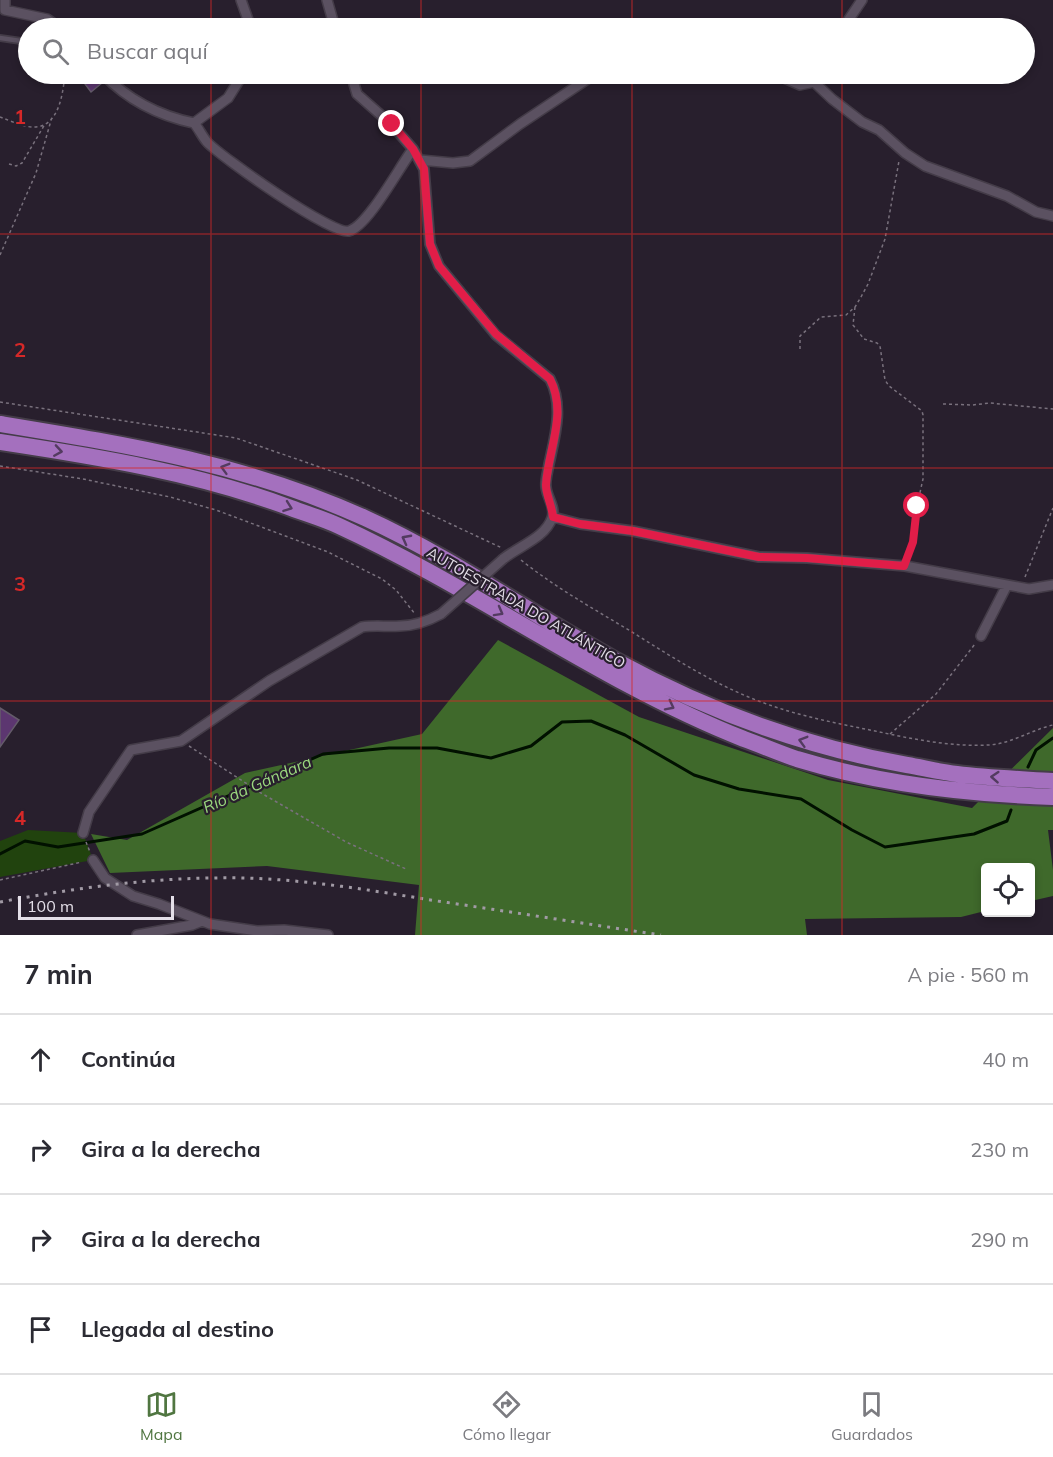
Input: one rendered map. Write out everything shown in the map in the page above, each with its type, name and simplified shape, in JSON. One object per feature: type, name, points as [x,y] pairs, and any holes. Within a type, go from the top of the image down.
[{"type":"highway","name":"AUTOESTRADA DO ATLÁNTICO","points":[[0,424],[186,457],[268,480],[326,502],[406,539],[615,660],[681,694],[741,720],[799,740],[876,760],[956,774],[1053,781]]},
{"type":"highway","name":"AUTOESTRADA DO ATLÁNTICO","points":[[0,442],[87,456],[190,477],[257,495],[338,525],[431,574],[608,674],[699,721],[794,758],[844,772],[894,782],[997,795],[1053,796]]},
{"type":"street","points":[[242,0],[248,18]]},
{"type":"street","points":[[327,0],[330,18]]},
{"type":"street","points":[[850,18],[862,0]]},
{"type":"street","points":[[4,7],[40,18]]},
{"type":"street","points":[[115,84],[131,98],[170,118],[194,123],[207,142],[252,177],[305,212],[343,232],[355,228],[373,210],[413,149]]},
{"type":"street","points":[[194,123],[228,99],[237,84]]},
{"type":"street","points":[[83,833],[89,812],[131,750],[181,741],[269,681],[362,627],[376,625],[402,627],[423,623],[441,614],[503,559],[541,534],[553,517],[546,488],[557,427],[558,405],[555,388],[550,379],[496,334],[439,266],[430,244],[424,169],[420,160],[392,124],[357,94],[354,84]]},
{"type":"street","points":[[420,160],[453,163],[470,160],[580,84]]},
{"type":"street","points":[[821,84],[832,99],[862,122],[879,130],[905,153],[925,166],[999,192],[1036,212],[1053,216]]},
{"type":"street","points":[[553,517],[759,557],[807,558],[904,566],[1029,589],[1053,585]]},
{"type":"street","points":[[981,636],[1007,585]]},
{"type":"street","points":[[93,860],[105,878],[133,896],[202,921],[261,933],[293,931],[328,935]]},
{"type":"street","points":[[137,935],[192,925],[202,921]]},
{"type":"lane","points":[[0,38],[18,41]]},
{"type":"path","points":[[0,117],[38,128],[52,117],[60,106],[63,84]]},
{"type":"path","points":[[0,255],[36,173],[52,117]]},
{"type":"path","points":[[9,164],[16,166],[22,163],[46,123]]},
{"type":"path","points":[[904,566],[913,542],[917,506],[922,489],[923,414],[889,386],[885,380],[880,346],[864,339],[853,325],[852,320],[855,307],[868,284],[885,239],[895,174],[898,162],[905,153]]},
{"type":"path","points":[[800,349],[800,336],[821,317],[846,315],[855,307]]},
{"type":"path","points":[[0,402],[236,438],[357,480],[512,552],[558,587],[726,687],[758,701],[825,721],[890,735],[948,744],[989,745],[1005,742],[1053,725]]},
{"type":"path","points":[[943,404],[990,403],[1053,409]]},
{"type":"path","points":[[0,466],[83,479],[171,497],[216,510],[328,552],[382,579],[396,590],[423,623]]},
{"type":"path","points":[[1020,587],[1053,508]]},
{"type":"path","points":[[890,735],[936,694],[981,636]]},
{"type":"path","points":[[181,741],[261,793],[346,842],[406,869]]},
{"type":"path","points":[[0,880],[93,860],[83,833]]},
{"type":"green space","points":[[498,640],[639,717],[828,780],[972,808],[1053,728],[1053,830],[1048,830],[1053,870],[1053,896],[1035,900],[1035,863],[981,863],[981,912],[961,917],[805,919],[807,935],[415,935],[419,885],[267,866],[110,873],[91,834],[127,840],[245,773],[422,734]]},
{"type":"green space","points":[[28,830],[83,833],[93,860],[0,877],[0,841]]},
{"type":"building","points":[[85,84],[101,84],[91,92]]},
{"type":"building","points":[[0,708],[19,720],[0,747]]},
{"type":"waterway","name":"Río da Gándara","points":[[0,854],[25,841],[58,847],[142,834],[323,754],[389,748],[437,748],[491,758],[531,746],[562,722],[591,721],[625,735],[694,775],[739,789],[801,799],[885,847],[974,834],[1007,821],[1011,810]]},
{"type":"waterway","name":"Río da Gándara","points":[[1028,767],[1036,750],[1053,738]]},
{"type":"railway","points":[[0,902],[132,883],[212,878],[268,879],[353,888],[661,935]]},
{"type":"route","points":[[392,124],[413,149],[424,169],[430,244],[439,266],[496,334],[550,379],[555,388],[558,405],[557,427],[546,488],[553,517],[759,557],[807,558],[904,566],[913,542],[917,506]]}]
